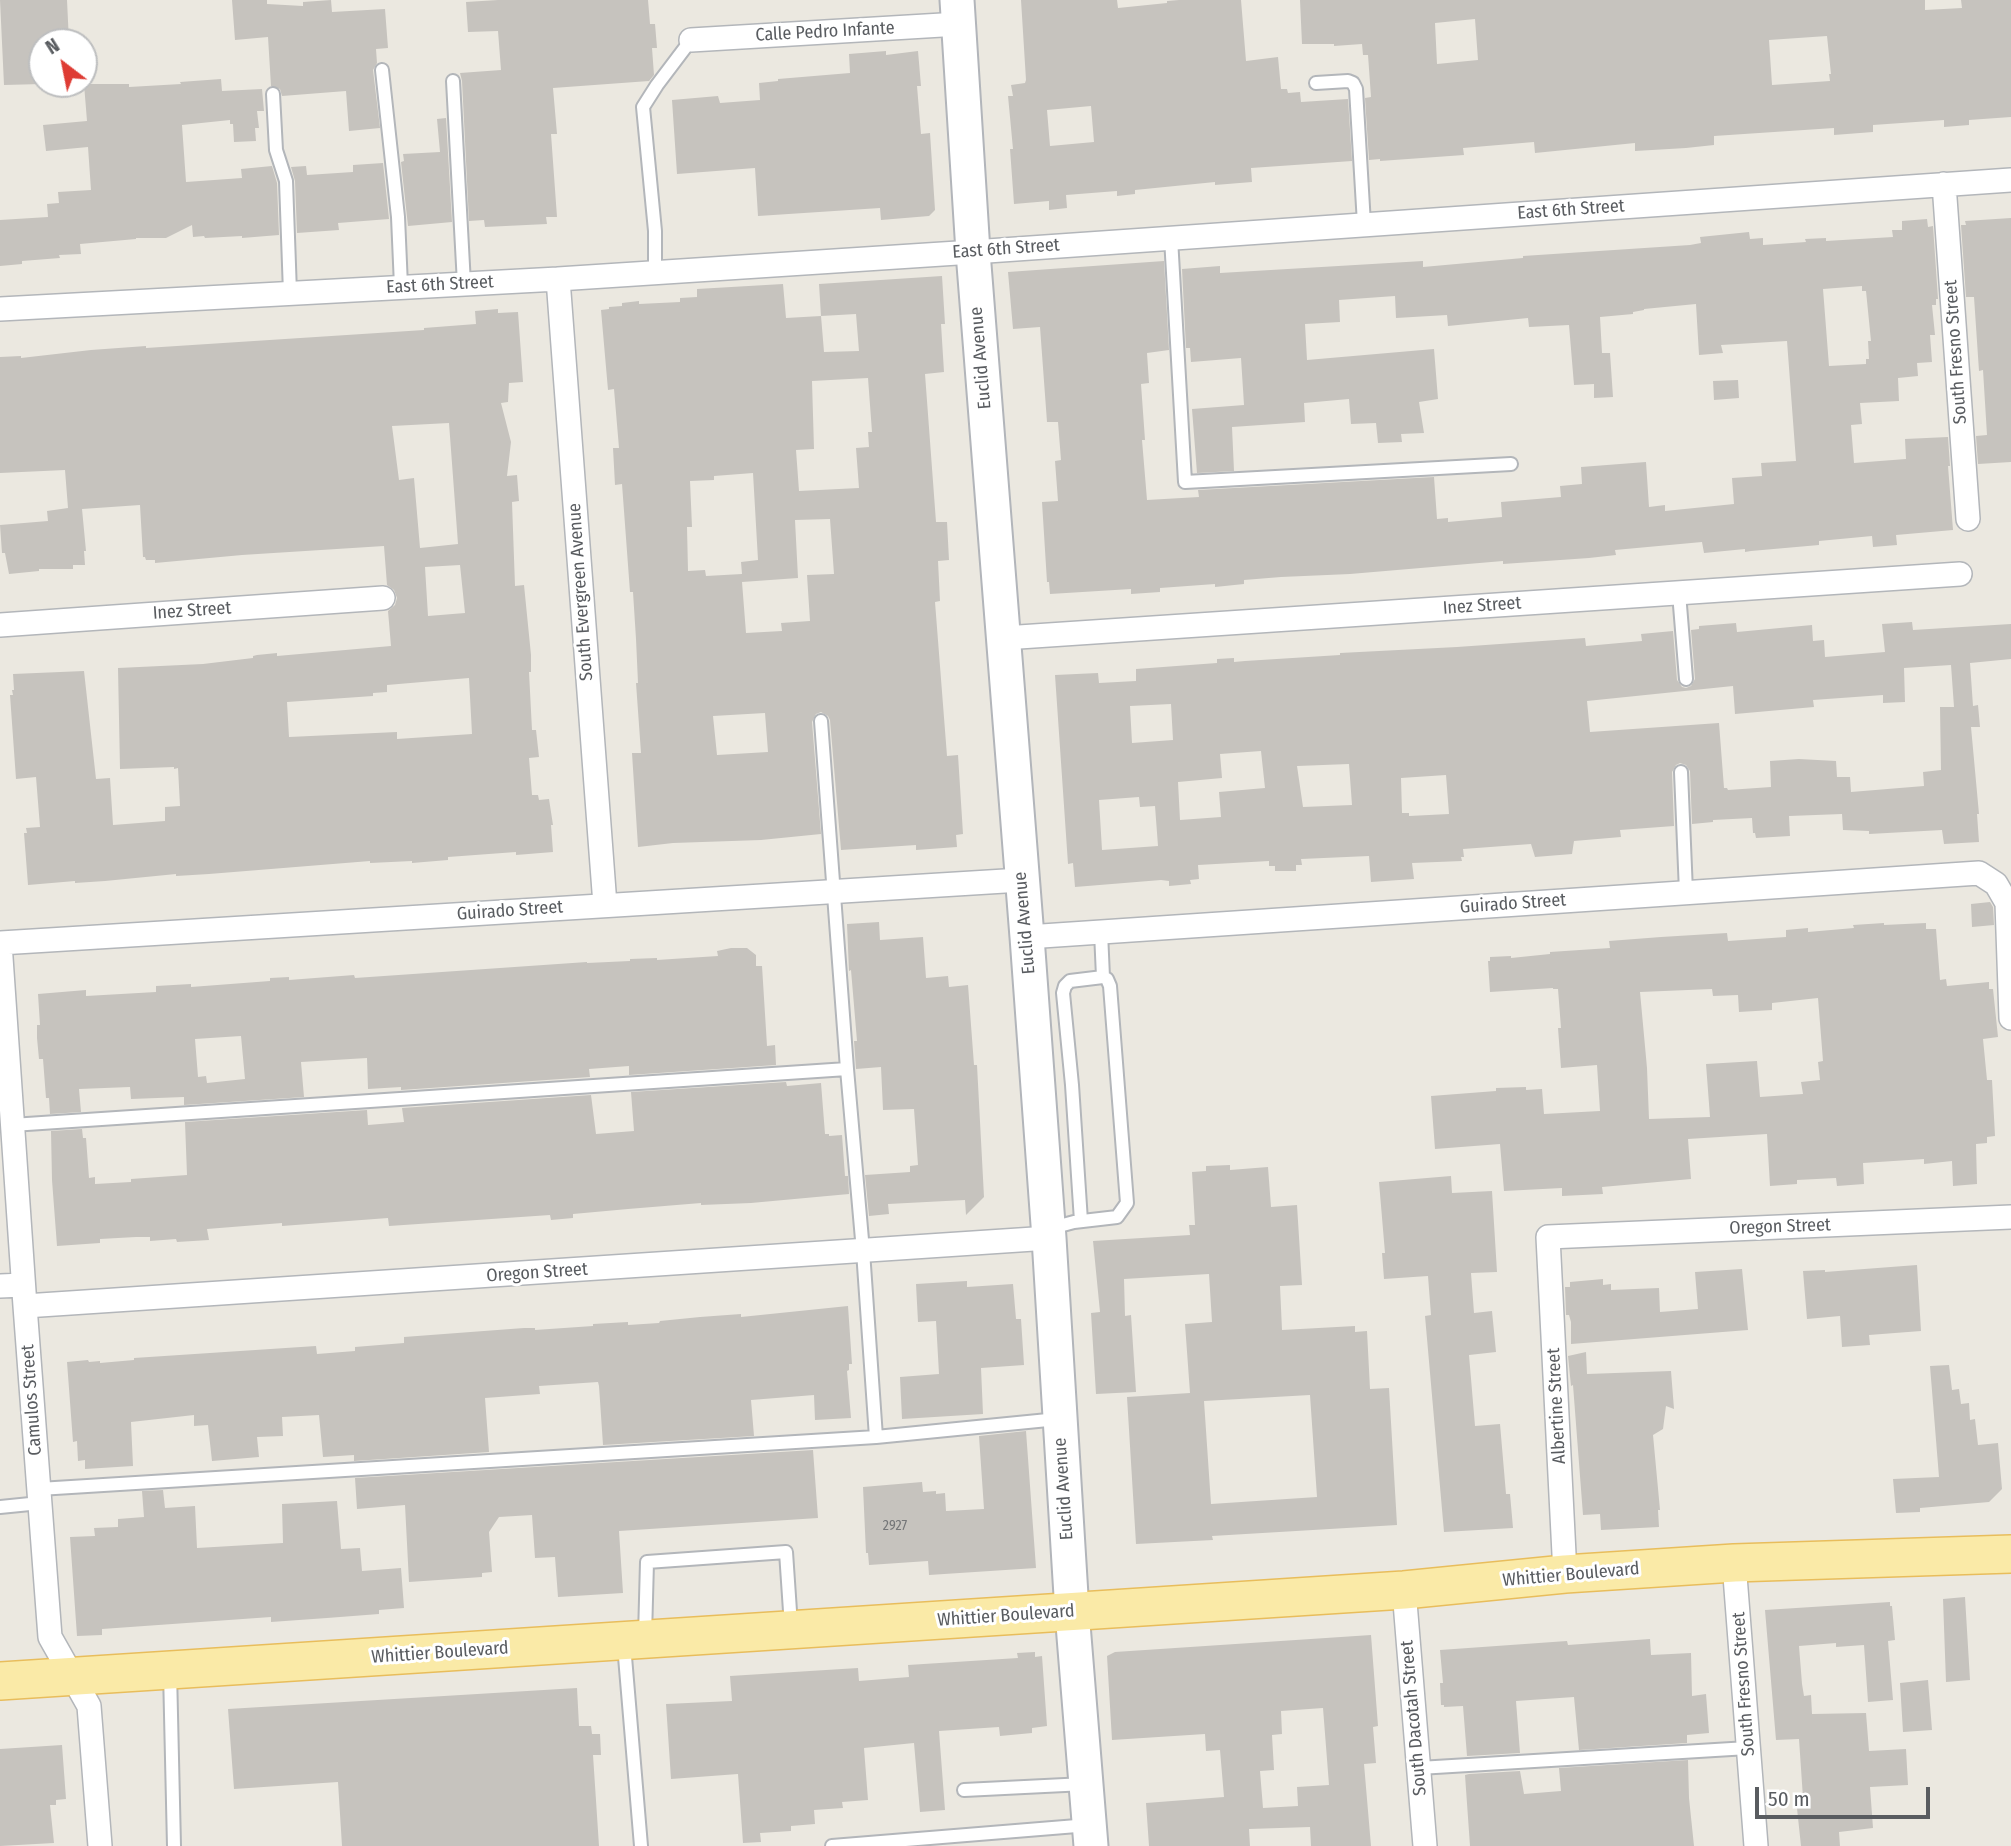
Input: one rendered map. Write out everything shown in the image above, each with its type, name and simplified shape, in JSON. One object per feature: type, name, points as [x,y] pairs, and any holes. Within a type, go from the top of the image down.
[{"type":"main road","name":"Whittier Boulevard","points":[[0,1681],[1404,1590],[1565,1574],[1734,1563],[2011,1554]]},
{"type":"street","name":"Calle Pedro Infante","points":[[691,40],[958,12]]},
{"type":"street","name":"Euclid Avenue","points":[[958,12],[973,252],[1027,937],[1072,1612],[1090,1836]]},
{"type":"street","name":"East 6th Street","points":[[0,309],[558,279],[2011,180]]},
{"type":"street","name":"South Fresno Street","points":[[1944,184],[1968,519]]},
{"type":"street","name":"South Evergreen Avenue","points":[[558,279],[605,905]]},
{"type":"street","name":"Inez Street","points":[[1004,638],[1960,574]]},
{"type":"street","name":"Inez Street","points":[[0,625],[383,598]]},
{"type":"street","name":"Guirado Street","points":[[1027,937],[1979,873],[1996,884],[2007,903],[2011,1018]]},
{"type":"street","name":"Guirado Street","points":[[0,943],[1021,880]]},
{"type":"street","name":"Camulos Street","points":[[0,943],[50,1637],[89,1706],[100,1846]]},
{"type":"street","name":"Oregon Street","points":[[1548,1237],[2011,1217]]},
{"type":"street","name":"Oregon Street","points":[[0,1286],[24,1296],[863,1251],[1048,1234]]},
{"type":"street","name":"Albertine Street","points":[[1548,1237],[1565,1574]]},
{"type":"street","name":"South Fresno Street","points":[[1734,1563],[1756,1846]]},
{"type":"street","name":"South Dacotah Street","points":[[1404,1590],[1425,1846]]},
{"type":"lane","points":[[655,272],[655,231],[643,107],[691,40]]},
{"type":"lane","points":[[382,70],[398,217],[401,286]]},
{"type":"lane","points":[[453,81],[464,284]]},
{"type":"lane","points":[[1316,83],[1348,81],[1353,83],[1356,89],[1364,224]]},
{"type":"lane","points":[[273,94],[276,150],[286,181],[290,293]]},
{"type":"lane","points":[[1171,238],[1185,482],[1511,464]]},
{"type":"lane","points":[[1679,593],[1686,679]]},
{"type":"lane","points":[[821,720],[876,1437]]},
{"type":"lane","points":[[1681,772],[1686,892]]},
{"type":"lane","points":[[1101,932],[1102,977]]},
{"type":"lane","points":[[1048,1234],[1081,1222],[1117,1217],[1127,1203],[1110,986],[1107,979],[1102,977],[1070,981],[1063,993],[1081,1222]]},
{"type":"lane","points":[[12,1125],[847,1069]]},
{"type":"lane","points":[[0,1507],[39,1496],[876,1437],[1060,1419]]},
{"type":"lane","points":[[641,1846],[634,1640],[648,1562],[786,1552],[791,1630]]},
{"type":"lane","points":[[170,1670],[174,1846]]},
{"type":"lane","points":[[1419,1768],[1748,1748]]},
{"type":"lane","points":[[964,1790],[1086,1784]]},
{"type":"lane","points":[[832,1846],[1090,1836]]},
{"type":"building","points":[[0,0],[67,0],[68,28],[28,28],[28,84],[4,85]]},
{"type":"building","points":[[232,0],[267,0],[267,4],[303,6],[303,2],[331,0],[332,12],[385,9],[388,48],[376,49],[377,63],[373,70],[380,128],[349,131],[346,91],[282,96],[280,89],[271,86],[268,37],[235,40]]},
{"type":"building","points":[[648,0],[650,24],[655,24],[657,48],[652,48],[654,75],[649,81],[553,88],[557,134],[551,134],[557,217],[546,217],[547,224],[485,227],[484,220],[469,221],[460,73],[501,70],[498,31],[468,32],[466,2]]},
{"type":"building","points":[[1021,0],[1117,0],[1118,8],[1179,0],[1241,0],[1246,61],[1278,57],[1281,89],[1287,89],[1288,93],[1300,92],[1301,102],[1348,99],[1352,161],[1251,168],[1252,182],[1215,185],[1215,182],[1135,190],[1135,194],[1117,196],[1117,191],[1066,195],[1067,208],[1049,210],[1049,201],[1014,204],[1008,96],[1013,96],[1011,85],[1025,83]],"holes":[[[1091,106],[1094,142],[1050,146],[1047,110]]]},
{"type":"building","points":[[1300,0],[1925,0],[1925,10],[1962,8],[1961,0],[2011,0],[2011,117],[1969,120],[1969,125],[1944,127],[1944,120],[1873,125],[1873,132],[1834,135],[1834,128],[1714,136],[1714,145],[1686,148],[1635,151],[1635,143],[1535,153],[1534,142],[1463,148],[1464,155],[1369,160],[1365,98],[1371,97],[1368,55],[1363,55],[1362,44],[1302,44]],"holes":[[[1475,19],[1478,60],[1437,64],[1435,23]],[[1827,36],[1830,81],[1772,85],[1769,40]]]},
{"type":"building","points":[[886,51],[886,55],[918,51],[921,86],[917,86],[921,134],[930,133],[935,210],[929,216],[881,220],[880,208],[758,216],[755,168],[677,174],[672,100],[718,96],[720,103],[760,100],[759,83],[850,73],[849,54]]},
{"type":"building","points":[[221,79],[222,91],[262,89],[264,111],[257,111],[259,128],[255,128],[256,141],[234,142],[233,124],[230,124],[230,120],[182,125],[186,182],[242,178],[241,169],[272,166],[277,183],[279,235],[242,238],[193,237],[192,225],[166,238],[80,244],[81,254],[59,255],[60,258],[0,266],[0,220],[48,217],[47,204],[59,203],[58,192],[91,190],[88,147],[46,151],[43,125],[87,121],[85,98],[98,98],[98,84],[129,84],[129,87],[181,84],[180,82]]},
{"type":"building","points":[[446,118],[452,222],[408,226],[401,162],[404,161],[403,154],[440,152],[437,119]]},
{"type":"building","points":[[383,163],[389,219],[338,223],[339,230],[297,233],[295,181],[291,167],[306,166],[307,175],[353,172],[353,165]]},
{"type":"building","points":[[2011,218],[2011,462],[1978,464],[1976,436],[1987,435],[1983,370],[1979,371],[1974,297],[1966,297],[1961,225],[1966,225],[1965,221]]},
{"type":"building","points":[[1927,219],[1928,227],[1933,226],[1938,299],[1936,305],[1932,305],[1935,335],[1930,335],[1932,362],[1917,363],[1918,376],[1898,378],[1899,401],[1860,403],[1862,424],[1851,425],[1854,463],[1906,459],[1905,439],[1948,437],[1953,530],[1896,535],[1897,545],[1873,547],[1872,536],[1819,541],[1819,545],[1745,552],[1745,549],[1704,553],[1702,542],[1615,550],[1616,555],[1589,558],[1503,564],[1503,561],[1281,577],[1244,580],[1244,584],[1160,588],[1160,592],[1131,594],[1131,589],[1050,594],[1042,502],[1058,501],[1055,461],[1061,460],[1058,422],[1047,422],[1040,327],[1013,329],[1008,272],[1164,261],[1169,350],[1147,353],[1149,383],[1141,384],[1147,500],[1199,497],[1198,490],[1434,477],[1437,519],[1448,518],[1448,522],[1502,517],[1501,502],[1561,497],[1560,486],[1582,484],[1581,467],[1646,462],[1649,507],[1665,505],[1665,511],[1734,504],[1732,478],[1762,476],[1761,463],[1796,461],[1787,341],[1721,345],[1723,353],[1699,355],[1696,304],[1600,317],[1602,353],[1610,353],[1613,397],[1594,398],[1594,384],[1574,385],[1569,325],[1529,327],[1528,318],[1448,326],[1447,315],[1396,318],[1395,296],[1339,300],[1340,322],[1305,324],[1307,360],[1434,349],[1438,399],[1419,402],[1424,433],[1401,434],[1402,442],[1378,443],[1376,423],[1351,424],[1349,399],[1304,403],[1305,422],[1232,427],[1234,471],[1197,473],[1192,409],[1244,405],[1241,358],[1191,362],[1190,348],[1186,348],[1182,269],[1220,266],[1220,273],[1423,261],[1423,267],[1523,256],[1690,245],[1701,243],[1700,237],[1749,232],[1750,239],[1763,238],[1763,245],[1806,242],[1805,239],[1826,238],[1826,241],[1893,237],[1892,230],[1902,230],[1902,221]],"holes":[[[1862,286],[1862,291],[1866,291],[1871,341],[1868,341],[1869,359],[1866,359],[1866,364],[1829,366],[1823,289]]]},
{"type":"building","points":[[942,276],[944,372],[925,374],[936,522],[947,522],[949,560],[938,561],[940,601],[935,602],[947,756],[958,755],[963,834],[956,835],[957,847],[916,850],[916,845],[841,850],[830,720],[821,712],[816,714],[812,722],[821,834],[638,847],[632,753],[641,753],[633,592],[630,592],[622,484],[615,485],[613,448],[619,448],[614,389],[608,390],[601,310],[639,301],[639,304],[680,302],[680,298],[697,297],[697,289],[783,284],[786,318],[821,316],[819,284]],"holes":[[[856,314],[859,351],[824,352],[821,316]],[[868,378],[872,432],[868,432],[869,447],[856,448],[859,488],[799,491],[796,450],[814,449],[812,381]],[[753,473],[758,560],[741,562],[742,574],[706,576],[705,570],[688,571],[687,527],[692,527],[690,481],[714,480],[714,476]],[[830,519],[834,574],[807,575],[810,621],[781,623],[782,631],[746,633],[742,582],[798,578],[795,520]],[[765,713],[768,752],[717,755],[713,716]]]},
{"type":"building","points":[[498,309],[498,313],[518,312],[523,382],[509,383],[508,402],[501,403],[511,442],[507,476],[517,475],[519,501],[512,502],[515,586],[524,585],[531,655],[529,672],[532,730],[536,730],[539,757],[529,758],[532,795],[538,795],[539,800],[549,799],[553,852],[448,857],[448,860],[412,863],[370,861],[28,885],[24,833],[27,833],[26,828],[40,827],[36,777],[16,779],[10,695],[13,695],[14,690],[13,674],[84,671],[96,779],[110,778],[113,825],[165,821],[165,807],[180,806],[178,768],[120,769],[118,668],[203,664],[277,653],[277,656],[391,646],[388,611],[395,605],[397,598],[394,590],[387,585],[384,546],[155,563],[155,560],[146,560],[143,557],[140,505],[82,509],[85,565],[73,565],[73,569],[39,569],[9,574],[5,553],[2,553],[0,525],[48,521],[47,511],[68,508],[65,470],[0,473],[0,357],[21,358],[146,346],[424,330],[476,324],[475,311]],"holes":[[[449,423],[458,544],[420,548],[414,478],[399,480],[392,426]],[[460,565],[465,613],[428,616],[425,567]],[[469,678],[472,734],[397,739],[397,732],[289,737],[287,702],[373,696],[373,693],[387,692],[387,685]]]},
{"type":"building","points":[[1738,380],[1739,398],[1714,400],[1713,381]]},
{"type":"building","points":[[1912,622],[1913,630],[2011,624],[2011,659],[1970,663],[1973,706],[1978,705],[1980,727],[1971,727],[1979,842],[1944,844],[1942,830],[1869,834],[1869,831],[1843,830],[1842,814],[1789,816],[1790,836],[1756,838],[1752,818],[1692,824],[1690,771],[1686,765],[1680,763],[1672,772],[1674,826],[1620,830],[1621,837],[1574,841],[1572,854],[1535,857],[1531,844],[1463,849],[1462,861],[1412,863],[1414,879],[1371,882],[1369,856],[1301,859],[1302,865],[1296,865],[1296,871],[1275,871],[1275,866],[1269,866],[1269,861],[1198,865],[1199,879],[1190,880],[1191,884],[1169,886],[1169,881],[1161,880],[1075,887],[1073,863],[1068,864],[1055,675],[1098,673],[1099,683],[1136,681],[1136,669],[1217,663],[1217,659],[1234,658],[1234,662],[1585,638],[1586,646],[1642,641],[1641,634],[1673,631],[1677,680],[1686,688],[1691,686],[1695,679],[1691,630],[1699,629],[1699,626],[1736,623],[1737,632],[1812,625],[1813,641],[1824,640],[1825,657],[1885,652],[1882,624]],"holes":[[[1951,665],[1954,707],[1940,707],[1941,770],[1923,772],[1924,786],[1851,792],[1850,777],[1837,777],[1836,761],[1799,759],[1770,761],[1771,787],[1728,790],[1724,788],[1719,723],[1590,732],[1587,701],[1733,686],[1735,714],[1814,707],[1813,700],[1883,695],[1883,703],[1905,702],[1904,668]],[[1171,704],[1173,740],[1132,743],[1130,706]],[[1261,751],[1265,788],[1219,792],[1221,817],[1180,820],[1178,782],[1222,778],[1220,754]],[[1349,764],[1352,805],[1303,807],[1297,766]],[[1446,775],[1449,814],[1409,816],[1409,813],[1402,813],[1401,778]],[[1139,797],[1140,807],[1155,806],[1158,846],[1102,850],[1099,800]]]},
{"type":"building","points":[[1990,902],[1994,925],[1972,927],[1971,904]]},
{"type":"building","points":[[879,922],[880,940],[923,937],[926,978],[948,976],[949,987],[968,985],[974,1065],[977,1065],[984,1197],[966,1215],[965,1200],[888,1204],[889,1214],[869,1216],[865,1175],[910,1172],[910,1166],[918,1165],[914,1109],[883,1110],[881,1067],[856,1069],[854,1041],[857,1041],[847,924]]},
{"type":"building","points":[[1926,923],[1926,929],[1936,929],[1940,980],[1946,979],[1947,986],[1989,982],[1989,989],[1993,989],[1998,1037],[1983,1039],[1987,1080],[1992,1080],[1995,1136],[1987,1137],[1987,1143],[1976,1144],[1977,1184],[1953,1186],[1952,1161],[1924,1164],[1924,1159],[1863,1163],[1864,1184],[1837,1186],[1836,1178],[1797,1180],[1797,1184],[1770,1186],[1767,1134],[1688,1139],[1691,1179],[1602,1187],[1603,1194],[1562,1196],[1562,1188],[1504,1191],[1500,1144],[1435,1149],[1431,1096],[1526,1087],[1526,1090],[1542,1089],[1544,1114],[1600,1111],[1597,1065],[1561,1068],[1558,989],[1490,992],[1490,957],[1511,958],[1610,948],[1609,941],[1661,937],[1727,933],[1728,941],[1786,937],[1786,930],[1808,928],[1808,932],[1854,928],[1853,925]],"holes":[[[1712,989],[1713,996],[1738,995],[1739,1012],[1772,1010],[1772,1003],[1818,998],[1823,1061],[1818,1062],[1820,1080],[1801,1082],[1803,1094],[1760,1097],[1757,1061],[1706,1064],[1710,1117],[1649,1119],[1640,992]]]},
{"type":"building","points":[[747,948],[756,955],[756,966],[762,966],[767,1046],[775,1045],[776,1065],[629,1075],[629,1066],[589,1069],[590,1077],[401,1090],[401,1087],[368,1089],[367,1058],[301,1062],[304,1097],[184,1105],[184,1097],[131,1099],[130,1087],[79,1089],[81,1112],[50,1114],[49,1098],[46,1098],[43,1059],[39,1059],[37,1038],[37,1025],[40,1025],[38,994],[86,990],[86,996],[156,992],[156,986],[191,984],[191,987],[270,981],[270,978],[289,977],[289,980],[354,975],[355,978],[630,959],[657,960],[718,956],[717,951]],"holes":[[[241,1036],[245,1079],[207,1083],[206,1076],[198,1077],[195,1039]]]},
{"type":"building","points":[[786,1082],[787,1086],[821,1083],[825,1134],[842,1135],[849,1194],[751,1203],[701,1203],[628,1209],[573,1214],[573,1218],[551,1220],[550,1215],[389,1226],[388,1218],[282,1226],[282,1223],[207,1229],[209,1240],[150,1241],[150,1237],[136,1237],[57,1246],[51,1131],[82,1129],[83,1138],[86,1138],[89,1178],[95,1177],[95,1184],[131,1182],[131,1179],[187,1175],[185,1122],[367,1110],[368,1125],[404,1122],[402,1108],[591,1095],[596,1134],[634,1131],[631,1092]]},
{"type":"building","points":[[1230,1165],[1230,1170],[1268,1167],[1271,1207],[1297,1205],[1302,1285],[1280,1286],[1282,1330],[1355,1326],[1355,1332],[1367,1331],[1370,1389],[1389,1388],[1397,1525],[1212,1536],[1213,1540],[1136,1544],[1127,1397],[1190,1393],[1185,1324],[1212,1322],[1209,1274],[1124,1279],[1125,1316],[1131,1315],[1136,1392],[1096,1394],[1091,1313],[1100,1312],[1093,1241],[1190,1235],[1189,1225],[1195,1225],[1192,1172],[1206,1171],[1206,1166]],"holes":[[[1310,1395],[1317,1497],[1211,1504],[1204,1401]]]},
{"type":"building","points":[[1451,1176],[1452,1193],[1492,1191],[1497,1272],[1471,1273],[1474,1313],[1492,1311],[1496,1352],[1469,1355],[1475,1426],[1500,1424],[1506,1494],[1510,1494],[1513,1528],[1444,1532],[1425,1316],[1431,1315],[1428,1276],[1384,1279],[1382,1253],[1385,1253],[1379,1182]]},
{"type":"building","points":[[1917,1265],[1921,1331],[1869,1335],[1870,1345],[1842,1347],[1840,1316],[1807,1319],[1803,1271],[1825,1272]]},
{"type":"building","points":[[1742,1269],[1748,1330],[1571,1344],[1571,1322],[1569,1315],[1566,1315],[1565,1287],[1570,1287],[1570,1282],[1603,1279],[1603,1285],[1611,1284],[1611,1290],[1659,1288],[1660,1312],[1698,1309],[1695,1272]]},
{"type":"building","points":[[967,1281],[967,1287],[1013,1284],[1016,1319],[1021,1319],[1024,1365],[981,1368],[983,1414],[902,1419],[900,1377],[939,1374],[936,1321],[918,1322],[916,1284]]},
{"type":"building","points":[[848,1306],[852,1364],[849,1364],[847,1371],[851,1418],[815,1420],[814,1395],[751,1400],[754,1436],[603,1445],[598,1382],[539,1386],[540,1394],[485,1398],[489,1452],[354,1461],[354,1455],[323,1457],[319,1415],[282,1417],[283,1436],[257,1437],[259,1457],[212,1461],[208,1425],[194,1426],[194,1415],[131,1422],[133,1466],[85,1469],[85,1460],[78,1461],[77,1441],[73,1442],[67,1362],[88,1360],[100,1363],[134,1358],[316,1346],[317,1354],[355,1351],[355,1347],[404,1343],[404,1337],[628,1322],[628,1325],[659,1323],[700,1317],[741,1314],[741,1317]]},
{"type":"building","points":[[1586,1352],[1587,1374],[1671,1371],[1674,1409],[1666,1406],[1663,1429],[1653,1435],[1660,1510],[1659,1527],[1601,1530],[1600,1514],[1583,1515],[1573,1385],[1571,1386],[1568,1356]]},
{"type":"building","points":[[1949,1365],[1952,1390],[1959,1389],[1961,1404],[1969,1403],[1970,1420],[1975,1419],[1978,1445],[1998,1443],[2002,1489],[1989,1502],[1920,1508],[1920,1512],[1896,1513],[1893,1479],[1939,1477],[1930,1366]]},
{"type":"building","points":[[1026,1431],[1036,1568],[929,1575],[928,1561],[869,1565],[863,1487],[922,1482],[923,1492],[945,1493],[946,1511],[984,1509],[979,1436]]},
{"type":"building","points":[[813,1450],[818,1518],[619,1531],[623,1593],[558,1597],[555,1557],[535,1558],[532,1515],[499,1517],[489,1532],[492,1572],[482,1573],[482,1577],[409,1582],[405,1505],[357,1509],[355,1478]]},
{"type":"building","points":[[163,1490],[165,1508],[195,1506],[197,1548],[283,1543],[282,1504],[337,1501],[341,1549],[360,1548],[362,1571],[401,1568],[404,1608],[379,1610],[379,1614],[271,1622],[271,1617],[102,1629],[102,1635],[77,1636],[70,1537],[95,1536],[94,1528],[118,1527],[118,1519],[144,1517],[142,1491]]},
{"type":"building","points":[[1965,1597],[1970,1680],[1946,1682],[1943,1599]]},
{"type":"building","points":[[1890,1602],[1895,1640],[1888,1641],[1893,1700],[1868,1702],[1864,1645],[1836,1647],[1836,1643],[1799,1646],[1802,1684],[1804,1696],[1811,1695],[1812,1714],[1866,1713],[1869,1751],[1906,1749],[1908,1785],[1870,1787],[1873,1828],[1839,1832],[1840,1846],[1801,1846],[1796,1799],[1803,1798],[1799,1739],[1776,1740],[1765,1610]]},
{"type":"building","points":[[1371,1635],[1378,1726],[1373,1727],[1376,1763],[1364,1764],[1371,1846],[1311,1846],[1310,1827],[1249,1829],[1250,1846],[1149,1846],[1146,1803],[1224,1797],[1220,1750],[1206,1751],[1205,1734],[1112,1740],[1107,1656],[1115,1652]],"holes":[[[1323,1708],[1329,1785],[1297,1787],[1298,1806],[1263,1808],[1260,1771],[1274,1770],[1272,1735],[1282,1734],[1281,1711]]]},
{"type":"building","points":[[1650,1639],[1651,1655],[1691,1653],[1692,1696],[1706,1694],[1709,1733],[1687,1735],[1687,1743],[1579,1750],[1574,1697],[1516,1701],[1520,1753],[1467,1756],[1463,1706],[1441,1705],[1440,1683],[1443,1683],[1440,1650],[1567,1641],[1568,1645]]},
{"type":"building","points":[[1035,1652],[1035,1657],[1042,1656],[1047,1726],[1032,1728],[1032,1733],[1000,1736],[999,1727],[939,1731],[945,1810],[920,1812],[914,1743],[864,1748],[868,1800],[842,1802],[843,1808],[814,1810],[815,1824],[791,1826],[791,1831],[760,1833],[761,1842],[743,1843],[738,1774],[671,1779],[666,1704],[732,1701],[730,1676],[858,1668],[859,1681],[909,1677],[908,1665],[1018,1658],[1017,1653]]},
{"type":"building","points":[[1928,1680],[1932,1730],[1903,1732],[1900,1683]]},
{"type":"building","points":[[577,1688],[579,1726],[591,1726],[592,1734],[600,1734],[601,1755],[593,1755],[599,1846],[342,1846],[338,1782],[234,1789],[228,1709]]},
{"type":"building","points":[[62,1745],[66,1799],[56,1800],[56,1805],[50,1805],[54,1843],[0,1846],[0,1749]]},
{"type":"building","points":[[1688,1760],[1694,1846],[1470,1846],[1465,1775],[1520,1771],[1524,1794],[1561,1791],[1559,1768]]}]
